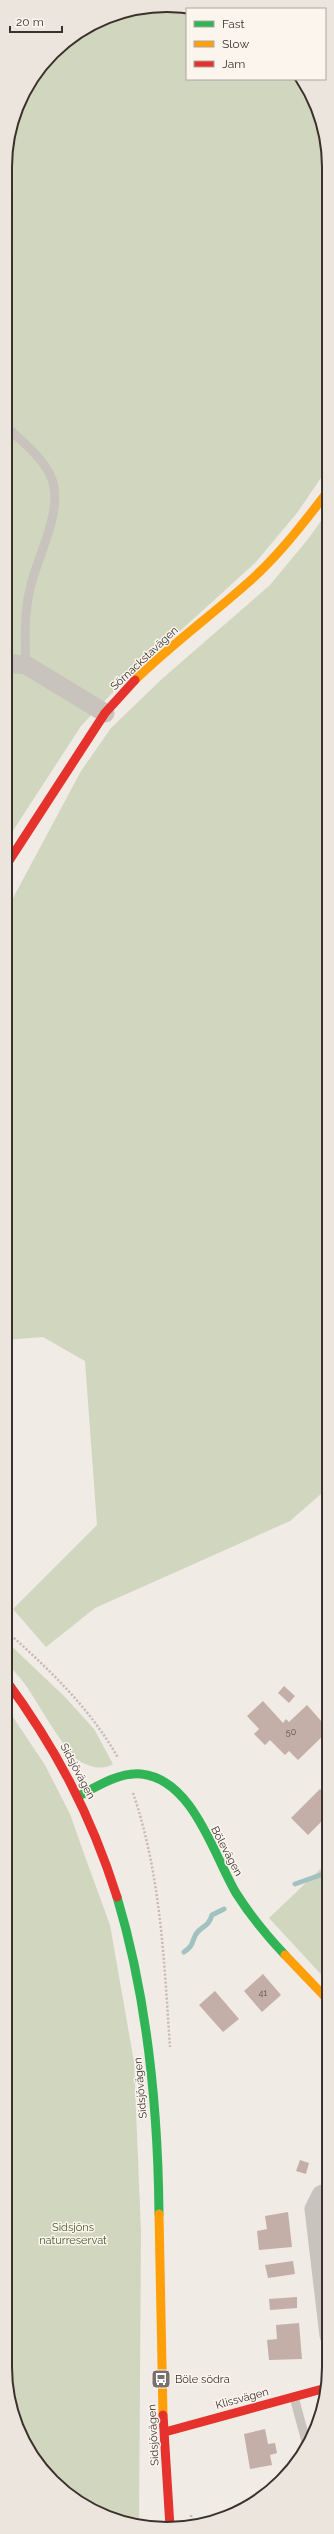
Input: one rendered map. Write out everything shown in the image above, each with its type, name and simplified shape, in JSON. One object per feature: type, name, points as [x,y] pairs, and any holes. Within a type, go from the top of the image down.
[{"type":"street","name":"Sörnackstavägen","points":[[12,855],[29,827],[105,713],[127,688],[160,656],[252,579],[301,527],[322,499]]},
{"type":"street","points":[[12,664],[26,665],[105,713]]},
{"type":"street","name":"Sidsjövägen","points":[[12,1689],[60,1758],[79,1796],[102,1852],[121,1908],[144,2011],[153,2077],[165,2432],[170,2522]]},
{"type":"street","name":"Bölevägen","points":[[79,1796],[127,1775],[146,1774],[171,1787],[188,1806],[233,1887],[257,1923],[270,1940],[322,1994]]},
{"type":"street","points":[[322,2196],[314,2209],[322,2277]]},
{"type":"street","name":"Klissvägen","points":[[165,2432],[320,2390]]},
{"type":"lane","points":[[12,432],[41,462],[51,477],[56,497],[30,590],[24,637],[26,665]]},
{"type":"lane","points":[[294,2397],[305,2438]]},
{"type":"path","points":[[12,1637],[70,1692],[108,1740],[120,1762]]},
{"type":"green space","points":[[147,13],[186,13],[186,80],[295,80],[306,98],[317,127],[322,157],[322,476],[297,513],[255,563],[115,690],[81,726],[12,832],[13,147],[20,117],[28,98],[50,65],[65,50],[98,28],[117,20]]},
{"type":"green space","points":[[322,520],[322,1493],[290,1521],[95,1608],[46,1647],[13,1609],[97,1525],[85,1361],[43,1337],[12,1339],[12,900],[81,771],[111,728],[163,678],[270,585]]},
{"type":"green space","points":[[12,1647],[65,1697],[94,1729],[113,1764],[97,1768],[81,1762],[75,1757],[52,1728],[25,1684],[12,1669]]},
{"type":"green space","name":"Sidsjöns naturreservat","points":[[12,1716],[45,1765],[70,1814],[110,1925],[134,2062],[141,2232],[139,2519],[117,2514],[98,2506],[81,2496],[57,2477],[38,2453],[28,2436],[20,2417],[13,2387]]},
{"type":"green space","points":[[322,1868],[322,1975],[269,1918]]},
{"type":"building","points":[[284,1686],[295,1696],[289,1703],[278,1693]]},
{"type":"building","points":[[263,1701],[283,1723],[286,1719],[289,1722],[307,1705],[322,1722],[322,1737],[298,1760],[289,1751],[285,1755],[270,1740],[265,1745],[254,1734],[259,1729],[247,1716]]},
{"type":"building","points":[[320,1789],[322,1791],[322,1821],[308,1835],[291,1818]]},
{"type":"building","points":[[263,1974],[281,1995],[262,2012],[244,1991]]},
{"type":"building","points":[[215,1991],[239,2019],[223,2032],[199,2005]]},
{"type":"building","points":[[300,2160],[309,2163],[306,2174],[296,2171]]},
{"type":"building","points":[[288,2212],[292,2247],[259,2250],[257,2231],[267,2229],[265,2216]]},
{"type":"building","points":[[293,2261],[295,2274],[268,2278],[265,2265]]},
{"type":"building","points":[[297,2297],[297,2308],[270,2310],[269,2299]]},
{"type":"building","points":[[299,2323],[302,2359],[269,2360],[267,2340],[277,2339],[276,2325]]},
{"type":"building","points":[[265,2429],[268,2444],[275,2443],[277,2453],[270,2455],[272,2465],[250,2469],[244,2434]]},
{"type":"waterway","points":[[295,1884],[322,1874]]},
{"type":"waterway","points":[[184,1952],[191,1946],[198,1931],[209,1922],[212,1915],[224,1909]]},
{"type":"traffic: fast","points":[[79,1796],[109,1780],[133,1774],[141,1774],[159,1779],[175,1790],[188,1804],[200,1822],[241,1901],[259,1925],[285,1955]]},
{"type":"traffic: fast","points":[[117,1897],[128,1936],[144,2014],[153,2094],[159,2214]]},
{"type":"traffic: slow","points":[[135,680],[163,654],[237,593],[262,570],[292,537],[322,499]]},
{"type":"traffic: slow","points":[[285,1955],[322,1994]]},
{"type":"traffic: slow","points":[[159,2214],[163,2415]]},
{"type":"traffic: jam","points":[[12,856],[105,713],[135,680]]},
{"type":"traffic: jam","points":[[12,1689],[56,1757],[84,1810],[96,1838],[117,1897]]},
{"type":"traffic: jam","points":[[165,2432],[320,2390]]},
{"type":"traffic: jam","points":[[163,2415],[170,2522]]},
{"type":"place","name":"Böle södra","points":[[161,2379]]}]
